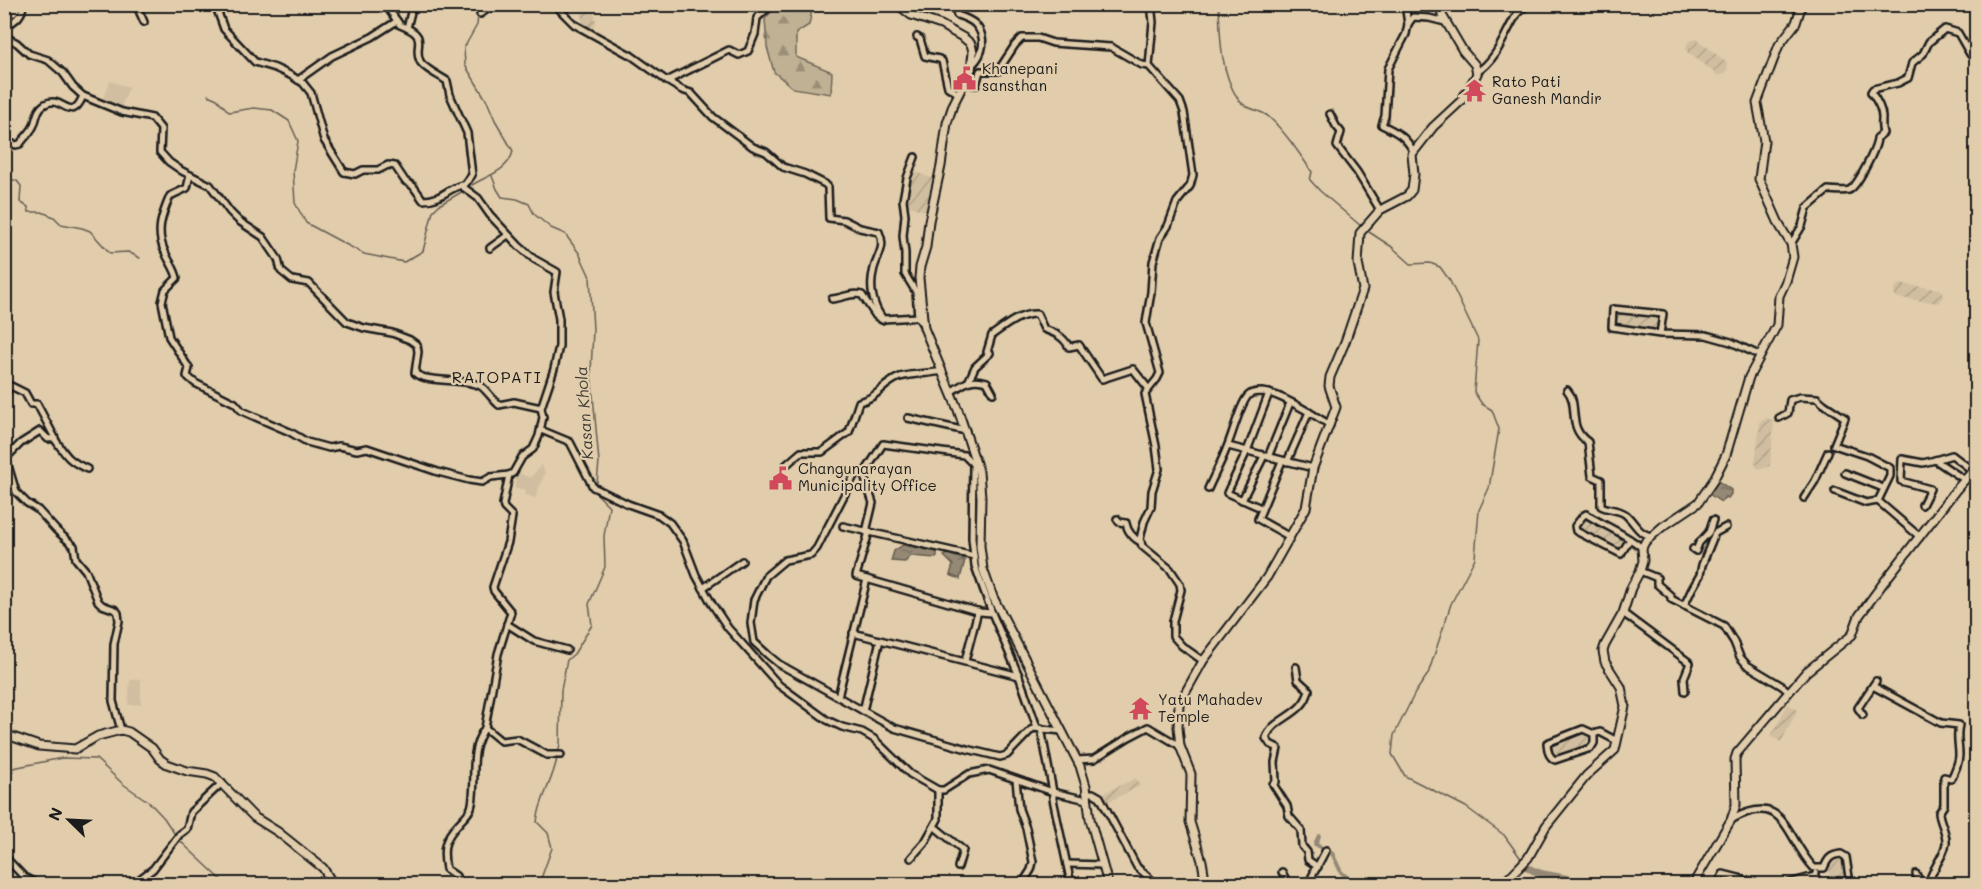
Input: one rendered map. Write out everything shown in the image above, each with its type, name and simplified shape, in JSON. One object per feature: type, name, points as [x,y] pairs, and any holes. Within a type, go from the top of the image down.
[{"type":"main road","points":[[897,4],[910,15],[941,25],[964,38],[971,44],[973,52],[972,65],[952,105],[945,132],[926,247],[920,267],[924,328],[966,431],[979,472],[980,546],[986,578],[993,597],[1077,760],[1084,778],[1108,885]]},
{"type":"main road","points":[[1202,885],[1204,873],[1202,861],[1190,822],[1191,774],[1180,746],[1179,704],[1203,661],[1267,577],[1306,508],[1313,468],[1336,405],[1329,386],[1330,377],[1345,342],[1362,289],[1358,263],[1360,233],[1380,210],[1407,196],[1412,190],[1414,174],[1411,156],[1413,151],[1433,127],[1461,101],[1477,72],[1445,22],[1440,4]]},
{"type":"main road","points":[[1503,885],[1528,858],[1546,826],[1587,775],[1615,750],[1625,711],[1624,697],[1620,685],[1605,662],[1603,651],[1605,645],[1623,612],[1631,588],[1640,571],[1643,561],[1642,548],[1651,536],[1698,503],[1713,482],[1726,455],[1749,377],[1777,325],[1779,296],[1793,257],[1791,244],[1780,226],[1759,179],[1764,141],[1757,103],[1779,45],[1796,23],[1802,4]]},
{"type":"main road","points":[[1693,885],[1731,820],[1736,805],[1735,759],[1737,753],[1817,662],[1852,635],[1859,616],[1975,469]]},
{"type":"main road","points":[[4,734],[39,746],[75,748],[98,736],[121,730],[129,732],[152,748],[167,764],[187,771],[207,774],[222,783],[254,817],[278,832],[323,868],[336,885]]},
{"type":"street","points":[[4,14],[14,13],[21,4]]},
{"type":"street","points":[[4,26],[14,22],[21,14],[21,4]]},
{"type":"street","points":[[136,4],[144,22]]},
{"type":"street","points":[[190,175],[187,188],[170,196],[159,224],[164,250],[175,269],[177,278],[165,290],[162,302],[169,337],[189,368],[187,376],[195,383],[235,403],[242,411],[307,442],[329,448],[339,446],[357,450],[367,448],[387,454],[393,459],[482,482],[492,477],[513,473],[522,457],[533,449],[543,417],[541,408],[554,369],[559,346],[559,319],[554,292],[557,272],[534,259],[508,235],[478,198],[462,185],[454,187],[439,198],[423,200],[413,186],[405,181],[395,166],[388,165],[378,170],[363,170],[355,174],[344,172],[324,140],[311,93],[298,80],[275,68],[255,62],[224,29],[215,4]]},
{"type":"street","points":[[385,4],[400,26],[413,31],[418,37],[420,43],[418,55],[423,67],[447,81],[450,95],[467,133],[472,176],[463,187]]},
{"type":"street","points":[[406,28],[413,4]]},
{"type":"street","points":[[480,11],[480,14],[489,8],[517,4]]},
{"type":"street","points":[[554,4],[574,24],[632,56],[682,90],[691,93],[713,117],[753,147],[766,152],[783,167],[825,184],[828,187],[829,218],[844,220],[860,228],[879,232],[883,245],[874,268],[871,284],[876,307],[886,320]]},
{"type":"street","points":[[667,81],[729,50],[740,55],[748,51],[755,34],[757,18],[772,4]]},
{"type":"street","points":[[954,4],[957,15],[974,23],[983,35],[979,58],[972,65]]},
{"type":"street","points":[[1149,66],[1154,22],[1151,4]]},
{"type":"street","points":[[1405,4],[1408,24],[1406,34],[1388,69],[1383,126],[1398,132],[1407,140],[1413,151]]},
{"type":"street","points":[[1477,72],[1487,66],[1518,11],[1527,4]]},
{"type":"street","points":[[1408,24],[1413,17],[1445,22]]},
{"type":"street","points":[[298,80],[332,56],[372,37],[397,21]]},
{"type":"street","points":[[1791,244],[1802,226],[1807,208],[1828,190],[1848,190],[1858,183],[1877,144],[1877,138],[1883,133],[1882,116],[1871,92],[1873,89],[1899,83],[1908,78],[1912,63],[1923,54],[1929,42],[1945,29],[1958,33],[1970,54],[1977,58]]},
{"type":"street","points":[[4,36],[17,43],[29,54],[48,60],[83,96],[122,112],[152,117],[160,129],[160,152],[169,162],[210,185],[239,221],[263,237],[278,259],[282,272],[292,280],[309,283],[347,322],[392,333],[417,345],[415,373],[419,376],[481,386],[499,405],[514,402],[541,408]]},
{"type":"street","points":[[917,37],[920,39],[925,56],[942,61],[948,87],[959,94]]},
{"type":"street","points":[[965,83],[976,85],[981,71],[998,71],[1022,38],[1038,38],[1060,44],[1111,47],[1142,65],[1149,66],[1180,101],[1184,112],[1192,175],[1190,186],[1177,202],[1153,262],[1146,323],[1160,373],[1158,379],[1148,387],[1144,396],[1152,423],[1159,469],[1152,491],[1150,510],[1142,529],[1141,542],[1144,548],[1170,569],[1179,580],[1181,587],[1174,615],[1173,636],[1203,661]]},
{"type":"street","points":[[4,141],[20,144],[34,126],[39,110],[45,104],[56,102],[68,108],[76,108],[83,96]]},
{"type":"street","points":[[1330,114],[1341,132],[1337,146],[1357,172],[1380,210]]},
{"type":"street","points":[[915,157],[907,178],[903,200],[904,274],[916,292],[918,317],[924,328]]},
{"type":"street","points":[[490,248],[508,235]]},
{"type":"street","points":[[832,299],[852,294],[862,295],[876,316],[884,321],[918,317]]},
{"type":"street","points":[[1660,333],[1663,314],[1613,309],[1612,327],[1660,333],[1706,335],[1731,342],[1761,356]]},
{"type":"street","points":[[969,381],[975,367],[990,353],[987,352],[992,335],[1018,318],[1031,313],[1037,314],[1044,329],[1058,334],[1069,347],[1079,345],[1102,379],[1133,369],[1148,387]]},
{"type":"street","points":[[786,465],[801,452],[822,452],[849,432],[859,402],[871,399],[899,377],[942,371]]},
{"type":"street","points":[[951,392],[973,379],[987,382],[993,393]]},
{"type":"street","points":[[4,399],[11,386],[25,393],[31,404],[37,404],[54,438],[68,459],[87,469]]},
{"type":"street","points":[[1567,390],[1572,396],[1574,418],[1580,437],[1588,442],[1592,476],[1600,480],[1601,506],[1594,519]]},
{"type":"street","points":[[1208,489],[1248,395],[1260,392],[1269,393],[1330,425]]},
{"type":"street","points":[[1261,508],[1227,493],[1247,451],[1269,393]]},
{"type":"street","points":[[1779,418],[1788,413],[1790,400],[1800,397],[1817,398],[1845,418],[1834,445],[1883,463],[1890,468],[1890,476],[1878,501]]},
{"type":"street","points":[[1242,500],[1266,456],[1290,403]]},
{"type":"street","points":[[1290,537],[1260,522],[1258,516],[1309,412]]},
{"type":"street","points":[[908,418],[966,431]]},
{"type":"street","points":[[540,430],[570,441],[593,487],[659,515],[670,523],[683,541],[696,576],[728,628],[779,685],[827,720],[842,728],[862,732],[874,740],[910,774],[938,790],[944,790],[963,776],[989,770],[1053,792],[1087,796],[1093,793],[1100,797],[1137,867],[1156,885]]},
{"type":"street","points":[[54,438],[48,439],[40,431],[5,455],[16,492],[38,510],[74,546],[76,559],[86,571],[98,601],[118,613],[119,621],[114,644],[113,701],[121,730]]},
{"type":"street","points":[[992,613],[856,576],[873,503],[865,472],[877,451],[885,443],[964,455],[973,464],[972,538],[975,566],[1039,728],[1071,885]]},
{"type":"street","points":[[1228,446],[1313,468]]},
{"type":"street","points":[[1804,498],[1815,481],[1828,452]]},
{"type":"street","points":[[1902,481],[1902,459],[1923,463],[1952,455],[1975,469]]},
{"type":"street","points":[[1935,460],[1965,480]]},
{"type":"street","points":[[865,472],[855,474],[817,548],[811,555],[785,560],[766,576],[754,600],[751,623],[754,642],[779,664],[894,728],[999,757],[1007,755],[1033,728],[1062,731]]},
{"type":"street","points":[[1845,473],[1883,488]]},
{"type":"street","points":[[455,885],[456,876],[446,869],[443,853],[445,842],[472,806],[475,753],[479,737],[485,728],[498,654],[511,612],[493,587],[508,542],[511,525],[512,516],[503,504],[509,475]]},
{"type":"street","points":[[1890,476],[1930,489],[1922,505]]},
{"type":"street","points":[[1835,491],[1866,502],[1878,501],[1920,537]]},
{"type":"street","points":[[1601,506],[1607,510],[1622,512],[1643,534],[1651,536]]},
{"type":"street","points":[[1630,539],[1621,554],[1576,531],[1575,526],[1586,514],[1630,539],[1642,548]]},
{"type":"street","points":[[1117,519],[1119,522],[1126,523],[1128,530],[1136,540],[1141,542]]},
{"type":"street","points":[[1706,556],[1694,550],[1709,532],[1713,520]]},
{"type":"street","points":[[843,526],[974,556]]},
{"type":"street","points":[[1684,606],[1700,575],[1715,533],[1726,527]]},
{"type":"street","points":[[703,588],[742,561]]},
{"type":"street","points":[[1640,571],[1657,578],[1657,584],[1671,596],[1671,599],[1724,626],[1740,657],[1747,665],[1789,692]]},
{"type":"street","points":[[838,697],[867,579]]},
{"type":"street","points":[[965,661],[978,611]]},
{"type":"street","points":[[1623,612],[1690,663],[1684,678],[1685,691]]},
{"type":"street","points":[[507,624],[534,641],[567,650]]},
{"type":"street","points":[[853,633],[1019,675]]},
{"type":"street","points":[[863,711],[880,640]]},
{"type":"street","points":[[1296,667],[1298,680],[1309,690],[1303,707],[1270,730],[1266,738],[1270,744],[1278,748],[1276,782],[1273,783],[1287,806],[1289,816],[1301,830],[1302,846],[1307,852],[1308,860],[1316,869]]},
{"type":"street","points":[[1863,715],[1858,708],[1875,683],[1941,723],[1959,725],[1957,767],[1951,779],[1944,777],[1944,805],[1939,813],[1946,842],[1938,864],[1930,876],[1929,885]]},
{"type":"street","points":[[1077,760],[1094,759],[1129,736],[1148,727],[1180,746]]},
{"type":"street","points":[[485,728],[501,741],[517,740],[547,754],[561,755]]},
{"type":"street","points":[[1594,734],[1592,748],[1555,760],[1548,752],[1547,743],[1560,736],[1583,729],[1594,734],[1600,732],[1617,741]]},
{"type":"street","points":[[1016,780],[1018,809],[1026,828],[1033,862],[1022,885]]},
{"type":"street","points":[[133,885],[153,869],[179,835],[187,829],[191,812],[222,783]]},
{"type":"street","points":[[911,858],[935,827],[938,819],[938,790]]},
{"type":"street","points":[[1731,820],[1751,810],[1762,809],[1772,812],[1788,828],[1806,859],[1814,868],[1819,885]]},
{"type":"street","points":[[935,827],[963,850],[958,867]]},
{"type":"street","points":[[1308,885],[1326,850]]},
{"type":"street","points":[[1814,868],[1824,868],[1829,858],[1841,854],[1846,857],[1850,885]]},
{"type":"street","points":[[4,856],[24,878],[37,885]]},
{"type":"street","points":[[1067,864],[1103,865]]},
{"type":"street","points":[[1282,872],[1288,885]]},
{"type":"street","points":[[1718,885],[1723,874],[1751,884]]},
{"type":"street","points":[[1916,874],[1921,885]]},
{"type":"street","points":[[1786,885],[1815,876]]},
{"type":"shaded area","points":[[580,5],[593,5],[596,23],[591,29],[583,25]]},
{"type":"shaded area","points":[[1697,39],[1727,63],[1728,68],[1723,75],[1717,75],[1687,52],[1688,42]]},
{"type":"shaded area","points":[[110,81],[129,87],[120,110],[101,104]]},
{"type":"shaded area","points":[[911,170],[936,180],[929,212],[905,205]]},
{"type":"shaded area","points":[[1900,284],[1940,289],[1944,296],[1938,303],[1898,298],[1894,291]]},
{"type":"shaded area","points":[[1615,311],[1660,317],[1658,330],[1613,324]]},
{"type":"shaded area","points":[[1767,418],[1774,423],[1770,466],[1762,469],[1757,468],[1755,463],[1760,422]]},
{"type":"shaded area","points":[[541,465],[545,472],[535,498],[526,495],[525,489],[515,489],[515,471],[531,477]]},
{"type":"shaded area","points":[[1585,516],[1627,538],[1620,552],[1577,530]]},
{"type":"shaded area","points":[[141,679],[141,704],[128,705],[130,680]]},
{"type":"shaded area","points":[[1788,704],[1798,710],[1781,742],[1771,736]]},
{"type":"shaded area","points":[[1586,732],[1591,746],[1554,758],[1549,744]]},
{"type":"shaded area","points":[[1136,778],[1140,786],[1106,803],[1102,794]]},
{"type":"shaded area","points":[[1842,860],[1845,884],[1831,884],[1828,862]]},
{"type":"green space","points":[[777,5],[813,5],[809,25],[796,33],[796,57],[832,72],[831,94],[793,88],[774,72],[767,47],[765,19]]},
{"type":"water","points":[[1718,481],[1731,490],[1728,498],[1725,497],[1721,502],[1709,494],[1712,486]]},
{"type":"water","points":[[903,545],[937,552],[937,557],[911,556],[905,562],[891,561],[894,551]]},
{"type":"water","points":[[948,554],[965,560],[960,579],[950,575],[953,565],[944,556]]},
{"type":"waterway","points":[[479,8],[485,4]]},
{"type":"waterway","points":[[1219,4],[1224,65],[1238,99],[1241,103],[1265,114],[1275,123],[1312,172],[1310,180],[1362,227]]},
{"type":"waterway","points":[[472,185],[502,168],[511,158],[513,151],[465,65],[464,48],[477,25],[478,16]]},
{"type":"waterway","name":"Kasan Khola","points":[[208,95],[217,99],[229,112],[254,108],[272,110],[289,121],[298,141],[293,171],[295,203],[306,223],[364,254],[404,262],[423,251],[433,211],[465,190]]},
{"type":"waterway","name":"Kasan Khola","points":[[492,176],[502,197],[517,199],[529,204],[534,214],[551,228],[565,234],[579,253],[590,277],[593,329],[591,373],[599,462],[596,493],[609,506],[604,536],[605,567],[589,604],[592,625],[574,654],[567,660],[561,690],[558,754]]},
{"type":"waterway","points":[[4,177],[17,181],[21,186],[20,202],[28,207],[29,212],[42,212],[54,217],[61,224],[90,231],[110,253],[128,252],[140,258]]},
{"type":"waterway","points":[[1366,230],[1392,247],[1411,264],[1430,263],[1440,267],[1450,281],[1478,340],[1474,392],[1482,404],[1492,410],[1499,429],[1489,488],[1479,510],[1475,558],[1451,604],[1428,674],[1415,693],[1394,735],[1392,754],[1405,776],[1466,807],[1504,835],[1522,860]]},
{"type":"waterway","points":[[13,768],[62,758],[96,759],[123,784],[149,802],[164,818],[178,839],[226,884]]},
{"type":"waterway","name":"Kasan Khola","points":[[539,884],[552,848],[548,833],[537,822],[540,806],[557,758]]},
{"type":"waterway","points":[[4,777],[13,771]]},
{"type":"waterway","points":[[1319,836],[1315,844],[1332,853],[1341,872],[1355,884]]},
{"type":"waterway","points":[[1526,866],[1538,872],[1583,884]]},
{"type":"place","name":"Khanepani sansthan","points":[[964,78]]},
{"type":"place","name":"Rato Pati Ganesh Mandir","points":[[1474,91]]},
{"type":"place","name":"Changunarayan Municipality Office","points":[[780,478]]},
{"type":"place","name":"Yatu Mahadev Temple","points":[[1140,709]]},
{"type":"district","name":"RATOPATI","points":[[497,377]]}]
